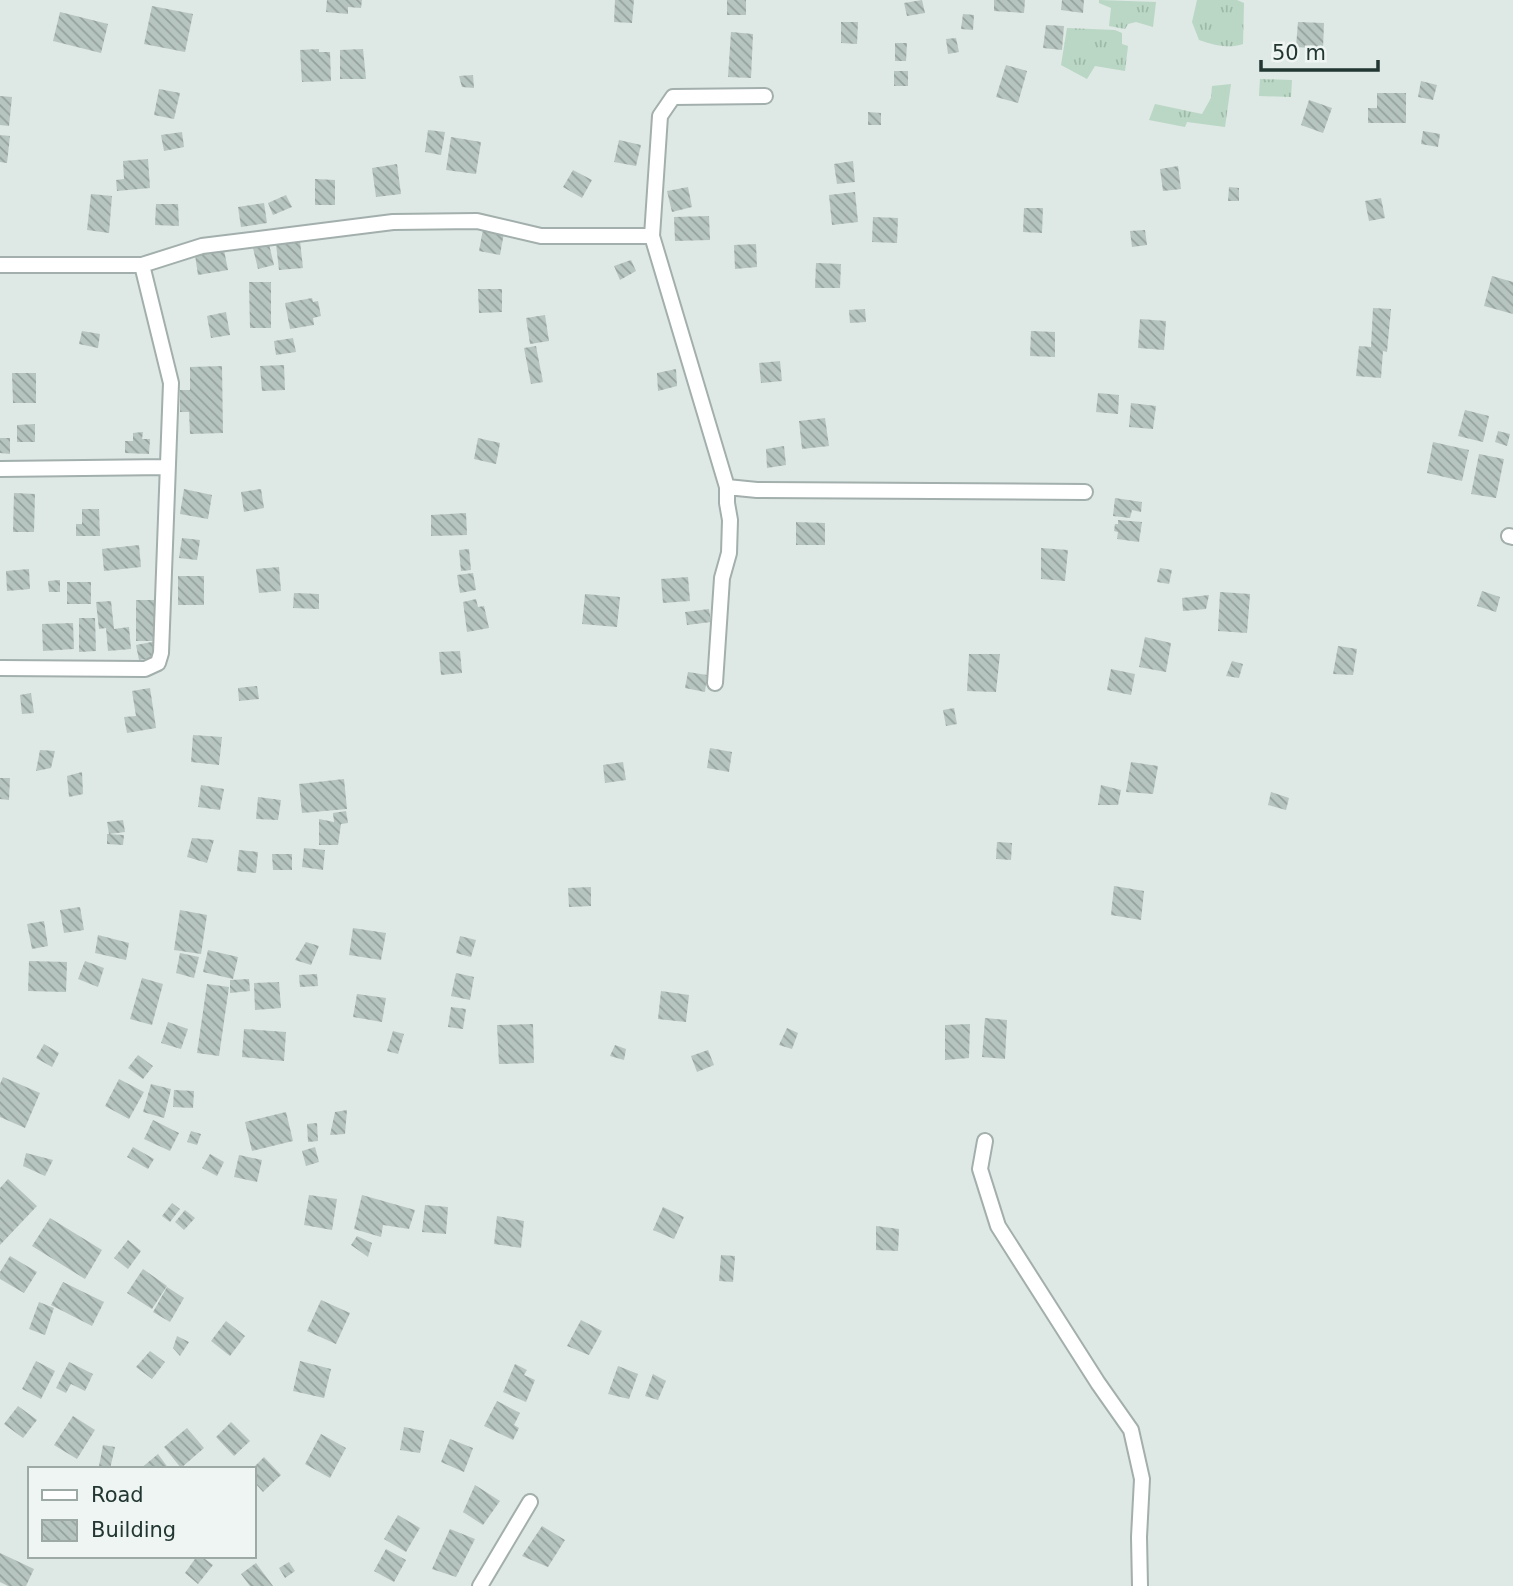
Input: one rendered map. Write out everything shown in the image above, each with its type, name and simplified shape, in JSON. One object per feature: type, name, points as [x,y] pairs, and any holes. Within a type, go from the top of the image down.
[{"type":"street","points":[[715,683],[722,579],[729,553],[727,487],[652,236],[660,116],[673,97],[765,96]]},
{"type":"street","points":[[0,265],[142,265],[202,246],[393,222],[477,221],[541,236],[652,236]]},
{"type":"street","points":[[0,668],[145,669],[158,663],[161,653],[171,383],[142,265]]},
{"type":"street","points":[[0,469],[167,467]]},
{"type":"street","points":[[727,487],[757,490],[1085,492]]},
{"type":"street","points":[[985,1141],[980,1170],[998,1226],[1131,1430],[1142,1479],[1140,1586]]},
{"type":"street","points":[[480,1586],[530,1502]]},
{"type":"green space","points":[[1099,0],[1156,2],[1153,27],[1136,22],[1128,24],[1125,29],[1109,26],[1111,8],[1099,3]]},
{"type":"green space","points":[[1197,0],[1237,0],[1244,3],[1243,44],[1226,46],[1199,40],[1192,22]]},
{"type":"green space","points":[[1067,28],[1115,30],[1122,33],[1122,44],[1128,46],[1125,71],[1095,66],[1087,79],[1061,65]]},
{"type":"green space","points":[[1260,79],[1292,80],[1291,97],[1259,96]]},
{"type":"green space","points":[[1231,84],[1225,127],[1187,122],[1185,127],[1149,120],[1155,104],[1202,114],[1211,98],[1212,86]]},
{"type":"building","points":[[327,0],[362,0],[361,8],[348,7],[348,14],[326,12]]},
{"type":"building","points":[[615,0],[634,0],[632,23],[614,22]]},
{"type":"building","points":[[727,0],[746,0],[746,15],[727,15]]},
{"type":"building","points":[[922,0],[925,13],[907,16],[904,3]]},
{"type":"building","points":[[994,0],[1025,0],[1024,13],[994,11]]},
{"type":"building","points":[[1062,0],[1084,0],[1083,13],[1061,10]]},
{"type":"building","points":[[152,6],[193,14],[185,52],[144,44]]},
{"type":"building","points":[[60,12],[108,24],[101,53],[53,41]]},
{"type":"building","points":[[963,14],[974,15],[973,30],[961,29]]},
{"type":"building","points":[[841,22],[858,22],[857,44],[841,43]]},
{"type":"building","points":[[1298,22],[1324,23],[1323,49],[1296,47]]},
{"type":"building","points":[[1046,25],[1064,26],[1062,50],[1043,48]]},
{"type":"building","points":[[731,32],[753,34],[751,78],[728,77]]},
{"type":"building","points":[[956,38],[959,52],[948,54],[946,39]]},
{"type":"building","points":[[895,43],[907,43],[906,61],[895,61]]},
{"type":"building","points":[[319,49],[319,52],[330,52],[331,81],[302,82],[300,50]]},
{"type":"building","points":[[363,49],[366,79],[340,79],[340,50]]},
{"type":"building","points":[[1006,65],[1027,71],[1018,103],[996,97]]},
{"type":"building","points":[[894,71],[908,71],[908,86],[894,86]]},
{"type":"building","points":[[473,75],[474,88],[462,87],[459,76]]},
{"type":"building","points":[[1421,81],[1437,85],[1433,100],[1418,97]]},
{"type":"building","points":[[159,89],[180,93],[174,119],[154,115]]},
{"type":"building","points":[[1377,93],[1406,93],[1406,123],[1368,123],[1368,108],[1377,108]]},
{"type":"building","points":[[0,96],[12,97],[9,126],[0,125]]},
{"type":"building","points":[[1309,100],[1332,108],[1323,133],[1301,125]]},
{"type":"building","points":[[868,112],[881,113],[881,125],[868,125]]},
{"type":"building","points":[[428,130],[445,132],[441,155],[425,152]]},
{"type":"building","points":[[1423,131],[1440,134],[1438,147],[1421,144]]},
{"type":"building","points":[[182,132],[184,147],[164,151],[161,135]]},
{"type":"building","points":[[0,135],[10,136],[7,163],[0,162]]},
{"type":"building","points":[[451,137],[481,142],[476,174],[446,170]]},
{"type":"building","points":[[619,140],[641,145],[636,166],[614,162]]},
{"type":"building","points":[[148,159],[150,188],[117,191],[116,180],[124,179],[123,161]]},
{"type":"building","points":[[853,161],[855,182],[837,184],[834,164]]},
{"type":"building","points":[[397,164],[401,194],[376,197],[372,168]]},
{"type":"building","points":[[1178,166],[1181,189],[1163,191],[1160,169]]},
{"type":"building","points":[[573,170],[592,180],[582,198],[563,187]]},
{"type":"building","points":[[315,179],[335,180],[335,205],[315,205]]},
{"type":"building","points":[[688,187],[692,207],[672,212],[667,191]]},
{"type":"building","points":[[1229,187],[1239,188],[1239,201],[1228,201]]},
{"type":"building","points":[[855,192],[858,222],[832,225],[829,195]]},
{"type":"building","points":[[91,194],[112,196],[109,233],[87,230]]},
{"type":"building","points":[[286,195],[292,207],[273,215],[268,203]]},
{"type":"building","points":[[1381,198],[1385,218],[1369,221],[1365,201]]},
{"type":"building","points":[[264,203],[267,223],[241,227],[238,207]]},
{"type":"building","points":[[156,204],[178,204],[179,226],[155,225]]},
{"type":"building","points":[[1024,208],[1043,208],[1042,233],[1023,232]]},
{"type":"building","points":[[709,216],[710,240],[675,241],[674,217]]},
{"type":"building","points":[[873,217],[898,218],[897,243],[872,242]]},
{"type":"building","points":[[483,229],[504,233],[500,255],[479,251]]},
{"type":"building","points":[[1145,230],[1147,245],[1132,247],[1130,231]]},
{"type":"building","points":[[268,240],[274,265],[258,269],[252,244]]},
{"type":"building","points":[[300,241],[303,268],[279,270],[276,244]]},
{"type":"building","points":[[756,244],[757,267],[735,269],[734,245]]},
{"type":"building","points":[[224,250],[228,270],[198,275],[195,255]]},
{"type":"building","points":[[631,260],[636,271],[620,280],[614,266]]},
{"type":"building","points":[[816,263],[841,264],[840,288],[815,288]]},
{"type":"building","points":[[1492,276],[1513,282],[1513,314],[1484,306]]},
{"type":"building","points":[[249,282],[271,282],[271,328],[250,328]]},
{"type":"building","points":[[478,289],[502,289],[502,312],[479,313]]},
{"type":"building","points":[[312,298],[313,302],[318,301],[321,316],[313,318],[314,325],[290,329],[285,303]]},
{"type":"building","points":[[1373,308],[1391,309],[1387,352],[1383,351],[1381,378],[1356,376],[1359,346],[1371,347]]},
{"type":"building","points":[[865,309],[866,322],[850,323],[849,310]]},
{"type":"building","points":[[226,312],[230,335],[211,338],[207,316]]},
{"type":"building","points":[[545,315],[549,341],[530,344],[526,318]]},
{"type":"building","points":[[1140,319],[1166,321],[1164,350],[1138,348]]},
{"type":"building","points":[[82,331],[100,334],[98,348],[79,344]]},
{"type":"building","points":[[1031,331],[1055,332],[1055,357],[1030,356]]},
{"type":"building","points":[[293,338],[296,352],[276,355],[274,341]]},
{"type":"building","points":[[536,346],[543,382],[531,384],[524,348]]},
{"type":"building","points":[[780,361],[782,381],[761,383],[759,363]]},
{"type":"building","points":[[284,365],[285,390],[262,391],[260,366]]},
{"type":"building","points":[[222,366],[223,433],[190,434],[189,412],[180,412],[180,390],[190,390],[190,367]]},
{"type":"building","points":[[676,369],[677,386],[658,391],[657,373]]},
{"type":"building","points":[[12,373],[36,373],[36,403],[13,403]]},
{"type":"building","points":[[1098,393],[1119,395],[1118,414],[1096,412]]},
{"type":"building","points":[[1131,403],[1156,406],[1153,429],[1129,427]]},
{"type":"building","points":[[1465,410],[1489,416],[1483,442],[1458,436]]},
{"type":"building","points":[[825,418],[829,446],[802,449],[799,421]]},
{"type":"building","points":[[35,424],[35,442],[17,442],[17,425]]},
{"type":"building","points":[[1498,431],[1510,434],[1507,446],[1495,442]]},
{"type":"building","points":[[143,432],[142,439],[150,439],[149,454],[125,453],[125,441],[133,441],[133,433]]},
{"type":"building","points":[[0,438],[10,438],[10,454],[0,453]]},
{"type":"building","points":[[478,438],[500,443],[496,464],[474,459]]},
{"type":"building","points":[[1433,442],[1469,450],[1462,481],[1427,473]]},
{"type":"building","points":[[784,446],[786,465],[767,468],[766,449]]},
{"type":"building","points":[[1479,454],[1504,459],[1496,498],[1471,494]]},
{"type":"building","points":[[184,489],[212,495],[208,519],[180,514]]},
{"type":"building","points":[[261,489],[264,508],[244,512],[241,492]]},
{"type":"building","points":[[14,493],[35,494],[34,532],[13,532]]},
{"type":"building","points":[[1115,498],[1142,502],[1141,512],[1132,510],[1130,518],[1113,516]]},
{"type":"building","points":[[82,509],[99,509],[100,536],[76,536],[76,524],[82,524]]},
{"type":"building","points":[[466,513],[467,535],[431,536],[431,515]]},
{"type":"building","points":[[1118,520],[1142,522],[1139,542],[1117,539],[1118,532],[1114,531]]},
{"type":"building","points":[[796,522],[825,523],[825,545],[796,545]]},
{"type":"building","points":[[182,538],[200,540],[197,560],[179,558]]},
{"type":"building","points":[[139,545],[141,567],[104,571],[102,549]]},
{"type":"building","points":[[1041,548],[1068,550],[1065,581],[1041,579]]},
{"type":"building","points":[[469,549],[471,570],[461,571],[459,550]]},
{"type":"building","points":[[279,567],[281,591],[259,593],[256,569]]},
{"type":"building","points":[[1160,568],[1172,570],[1169,584],[1157,582]]},
{"type":"building","points":[[29,569],[30,589],[7,591],[6,571]]},
{"type":"building","points":[[473,573],[476,590],[460,593],[457,575]]},
{"type":"building","points":[[178,576],[204,576],[204,605],[178,605]]},
{"type":"building","points":[[688,577],[690,601],[663,603],[661,579]]},
{"type":"building","points":[[60,580],[60,592],[49,592],[48,581]]},
{"type":"building","points":[[67,582],[91,582],[91,604],[67,604]]},
{"type":"building","points":[[1482,591],[1500,597],[1496,612],[1477,606]]},
{"type":"building","points":[[1220,592],[1250,594],[1247,633],[1218,631]]},
{"type":"building","points":[[294,593],[319,594],[319,609],[293,608]]},
{"type":"building","points":[[585,594],[620,597],[617,627],[582,624]]},
{"type":"building","points":[[1209,595],[1206,609],[1183,611],[1182,598]]},
{"type":"building","points":[[476,599],[478,607],[484,606],[489,628],[467,632],[463,602]]},
{"type":"building","points":[[136,600],[158,600],[159,641],[136,641]]},
{"type":"building","points":[[111,601],[114,629],[129,627],[131,649],[108,651],[106,628],[99,629],[96,602]]},
{"type":"building","points":[[709,609],[711,622],[687,625],[685,612]]},
{"type":"building","points":[[79,618],[95,618],[96,651],[79,652]]},
{"type":"building","points":[[73,623],[74,649],[43,651],[42,624]]},
{"type":"building","points":[[1145,637],[1171,643],[1166,672],[1139,667]]},
{"type":"building","points":[[157,641],[159,657],[139,660],[136,645]]},
{"type":"building","points":[[1338,646],[1357,649],[1353,675],[1333,674]]},
{"type":"building","points":[[460,651],[462,673],[441,675],[439,652]]},
{"type":"building","points":[[969,654],[1000,654],[996,692],[967,691]]},
{"type":"building","points":[[1232,661],[1243,664],[1239,678],[1226,676]]},
{"type":"building","points":[[1111,669],[1135,674],[1131,695],[1107,690]]},
{"type":"building","points":[[688,672],[707,675],[705,692],[685,688]]},
{"type":"building","points":[[257,686],[259,699],[239,701],[238,688]]},
{"type":"building","points":[[150,688],[156,728],[127,733],[124,717],[136,716],[132,691]]},
{"type":"building","points":[[31,693],[34,713],[22,714],[20,695]]},
{"type":"building","points":[[954,708],[957,724],[946,726],[943,710]]},
{"type":"building","points":[[193,735],[222,737],[219,765],[191,762]]},
{"type":"building","points":[[710,748],[732,752],[729,772],[707,768]]},
{"type":"building","points":[[40,750],[55,751],[51,768],[36,771]]},
{"type":"building","points":[[623,762],[626,780],[605,783],[603,765]]},
{"type":"building","points":[[1131,762],[1158,766],[1153,794],[1126,792]]},
{"type":"building","points":[[82,772],[83,794],[69,797],[67,776]]},
{"type":"building","points":[[0,778],[10,778],[9,800],[0,799]]},
{"type":"building","points":[[344,779],[347,809],[302,813],[299,784]]},
{"type":"building","points":[[201,785],[224,789],[220,810],[198,807]]},
{"type":"building","points":[[1101,785],[1121,790],[1118,805],[1098,805]]},
{"type":"building","points":[[1271,792],[1289,798],[1286,810],[1268,805]]},
{"type":"building","points":[[258,797],[281,800],[278,820],[256,819]]},
{"type":"building","points":[[346,811],[348,823],[341,824],[338,845],[319,845],[319,819],[334,822],[333,813]]},
{"type":"building","points":[[123,820],[125,832],[109,834],[107,822]]},
{"type":"building","points":[[107,834],[124,835],[123,845],[107,844]]},
{"type":"building","points":[[192,838],[214,840],[207,863],[187,857]]},
{"type":"building","points":[[997,842],[1012,843],[1011,860],[996,859]]},
{"type":"building","points":[[304,848],[325,850],[323,870],[302,867]]},
{"type":"building","points":[[239,850],[258,852],[256,873],[237,871]]},
{"type":"building","points":[[272,854],[292,854],[292,870],[273,870]]},
{"type":"building","points":[[1114,886],[1144,891],[1141,920],[1111,915]]},
{"type":"building","points":[[591,887],[591,906],[569,907],[568,888]]},
{"type":"building","points":[[80,907],[84,930],[64,933],[60,910]]},
{"type":"building","points":[[180,910],[207,915],[201,954],[174,950]]},
{"type":"building","points":[[44,921],[48,946],[32,949],[27,924]]},
{"type":"building","points":[[353,928],[386,933],[381,960],[349,955]]},
{"type":"building","points":[[98,935],[129,943],[126,960],[95,953]]},
{"type":"building","points":[[460,936],[476,940],[471,957],[456,953]]},
{"type":"building","points":[[306,942],[319,946],[311,965],[295,960]]},
{"type":"building","points":[[208,950],[238,957],[233,979],[203,972]]},
{"type":"building","points":[[180,953],[199,957],[194,978],[176,973]]},
{"type":"building","points":[[29,961],[67,962],[66,992],[28,991]]},
{"type":"building","points":[[85,961],[104,968],[98,987],[78,979]]},
{"type":"building","points":[[456,973],[474,977],[470,1000],[451,996]]},
{"type":"building","points":[[317,974],[318,986],[300,987],[299,975]]},
{"type":"building","points":[[142,978],[163,984],[152,1025],[130,1019]]},
{"type":"building","points":[[249,979],[250,991],[230,993],[230,980]]},
{"type":"building","points":[[279,982],[281,1008],[255,1010],[254,983]]},
{"type":"building","points":[[207,984],[229,987],[219,1056],[197,1053]]},
{"type":"building","points":[[661,991],[689,995],[686,1022],[658,1019]]},
{"type":"building","points":[[357,994],[386,998],[382,1022],[353,1017]]},
{"type":"building","points":[[451,1007],[466,1009],[463,1029],[448,1027]]},
{"type":"building","points":[[985,1018],[1007,1020],[1005,1059],[982,1057]]},
{"type":"building","points":[[168,1022],[188,1029],[181,1049],[161,1043]]},
{"type":"building","points":[[533,1024],[534,1063],[499,1064],[497,1025]]},
{"type":"building","points":[[970,1024],[969,1058],[945,1060],[945,1025]]},
{"type":"building","points":[[787,1028],[798,1033],[792,1049],[779,1045]]},
{"type":"building","points":[[244,1029],[286,1032],[284,1061],[242,1057]]},
{"type":"building","points":[[393,1031],[404,1034],[398,1054],[387,1051]]},
{"type":"building","points":[[44,1044],[59,1053],[52,1067],[36,1058]]},
{"type":"building","points":[[615,1045],[626,1049],[624,1060],[610,1056]]},
{"type":"building","points":[[708,1050],[714,1065],[697,1072],[691,1056]]},
{"type":"building","points":[[138,1055],[153,1066],[143,1079],[128,1068]]},
{"type":"building","points":[[3,1077],[40,1093],[25,1128],[0,1117],[0,1084]]},
{"type":"building","points":[[119,1079],[144,1092],[129,1119],[105,1106]]},
{"type":"building","points":[[151,1084],[171,1089],[164,1118],[143,1112]]},
{"type":"building","points":[[174,1090],[194,1091],[193,1108],[173,1107]]},
{"type":"building","points":[[347,1110],[345,1134],[330,1135],[335,1112]]},
{"type":"building","points":[[286,1112],[293,1141],[252,1151],[245,1122]]},
{"type":"building","points":[[153,1120],[179,1133],[170,1151],[144,1139]]},
{"type":"building","points":[[317,1123],[318,1141],[308,1142],[307,1124]]},
{"type":"building","points":[[191,1131],[201,1134],[197,1145],[187,1142]]},
{"type":"building","points":[[133,1147],[154,1159],[148,1169],[127,1157]]},
{"type":"building","points":[[315,1147],[319,1162],[306,1166],[302,1151]]},
{"type":"building","points":[[26,1153],[53,1160],[45,1176],[23,1166]]},
{"type":"building","points":[[210,1154],[224,1162],[217,1176],[202,1168]]},
{"type":"building","points":[[239,1155],[262,1160],[257,1182],[234,1177]]},
{"type":"building","points":[[8,1179],[37,1206],[0,1245],[0,1188]]},
{"type":"building","points":[[309,1195],[337,1199],[332,1230],[304,1225]]},
{"type":"building","points":[[362,1195],[415,1210],[409,1229],[383,1225],[381,1237],[354,1229]]},
{"type":"building","points":[[172,1203],[180,1209],[170,1222],[162,1216]]},
{"type":"building","points":[[425,1205],[448,1207],[446,1234],[422,1232]]},
{"type":"building","points":[[663,1207],[684,1217],[674,1239],[653,1230]]},
{"type":"building","points":[[185,1210],[195,1218],[184,1230],[175,1222]]},
{"type":"building","points":[[497,1216],[524,1221],[521,1248],[494,1244]]},
{"type":"building","points":[[50,1218],[102,1250],[85,1279],[32,1246]]},
{"type":"building","points":[[876,1226],[899,1229],[898,1251],[876,1250]]},
{"type":"building","points":[[357,1236],[372,1243],[368,1257],[351,1245]]},
{"type":"building","points":[[128,1240],[141,1251],[128,1269],[114,1258]]},
{"type":"building","points":[[721,1255],[735,1256],[733,1282],[719,1281]]},
{"type":"building","points":[[10,1256],[37,1272],[24,1293],[0,1279],[0,1272]]},
{"type":"building","points":[[143,1269],[167,1286],[152,1309],[127,1293]]},
{"type":"building","points":[[63,1282],[104,1302],[92,1326],[51,1305]]},
{"type":"building","points":[[167,1287],[184,1298],[170,1322],[153,1312]]},
{"type":"building","points":[[321,1300],[350,1313],[336,1344],[307,1331]]},
{"type":"building","points":[[39,1302],[54,1308],[45,1335],[29,1329]]},
{"type":"building","points":[[581,1320],[602,1331],[589,1355],[567,1346]]},
{"type":"building","points":[[226,1321],[245,1336],[230,1356],[211,1341]]},
{"type":"building","points":[[177,1336],[189,1342],[180,1356],[173,1348]]},
{"type":"building","points":[[150,1351],[165,1362],[152,1379],[136,1367]]},
{"type":"building","points":[[36,1361],[55,1371],[41,1399],[22,1389]]},
{"type":"building","points":[[300,1361],[331,1369],[324,1398],[293,1391]]},
{"type":"building","points":[[69,1362],[93,1374],[85,1391],[71,1384],[66,1393],[56,1388]]},
{"type":"building","points":[[515,1364],[527,1370],[524,1375],[535,1380],[526,1402],[503,1392]]},
{"type":"building","points":[[618,1366],[638,1374],[629,1399],[608,1394]]},
{"type":"building","points":[[653,1374],[666,1381],[658,1400],[645,1396]]},
{"type":"building","points":[[497,1401],[520,1413],[514,1425],[519,1428],[513,1440],[484,1426]]},
{"type":"building","points":[[18,1406],[37,1420],[23,1438],[4,1424]]},
{"type":"building","points":[[73,1416],[95,1430],[77,1459],[54,1445]]},
{"type":"building","points":[[231,1422],[250,1441],[234,1456],[216,1437]]},
{"type":"building","points":[[404,1427],[424,1431],[420,1453],[400,1450]]},
{"type":"building","points":[[187,1428],[204,1448],[180,1467],[164,1447]]},
{"type":"building","points":[[321,1434],[346,1448],[330,1478],[305,1464]]},
{"type":"building","points":[[450,1439],[473,1448],[464,1472],[441,1462]]},
{"type":"building","points":[[103,1445],[115,1447],[110,1467],[99,1466]]},
{"type":"building","points":[[158,1454],[168,1467],[142,1467]]},
{"type":"building","points":[[264,1457],[281,1475],[263,1492],[256,1484],[254,1467]]},
{"type":"building","points":[[475,1485],[500,1501],[483,1525],[463,1512]]},
{"type":"building","points":[[398,1515],[420,1528],[406,1552],[384,1539]]},
{"type":"building","points":[[542,1526],[565,1540],[548,1567],[522,1556]]},
{"type":"building","points":[[450,1529],[475,1539],[456,1577],[432,1569]]},
{"type":"building","points":[[386,1549],[406,1560],[394,1582],[374,1571]]},
{"type":"building","points":[[0,1553],[34,1569],[26,1586],[8,1586],[0,1582]]},
{"type":"building","points":[[196,1558],[204,1558],[213,1565],[198,1584],[185,1573]]},
{"type":"building","points":[[289,1562],[295,1571],[285,1578],[279,1568]]},
{"type":"building","points":[[256,1563],[273,1586],[250,1586],[241,1574]]}]
